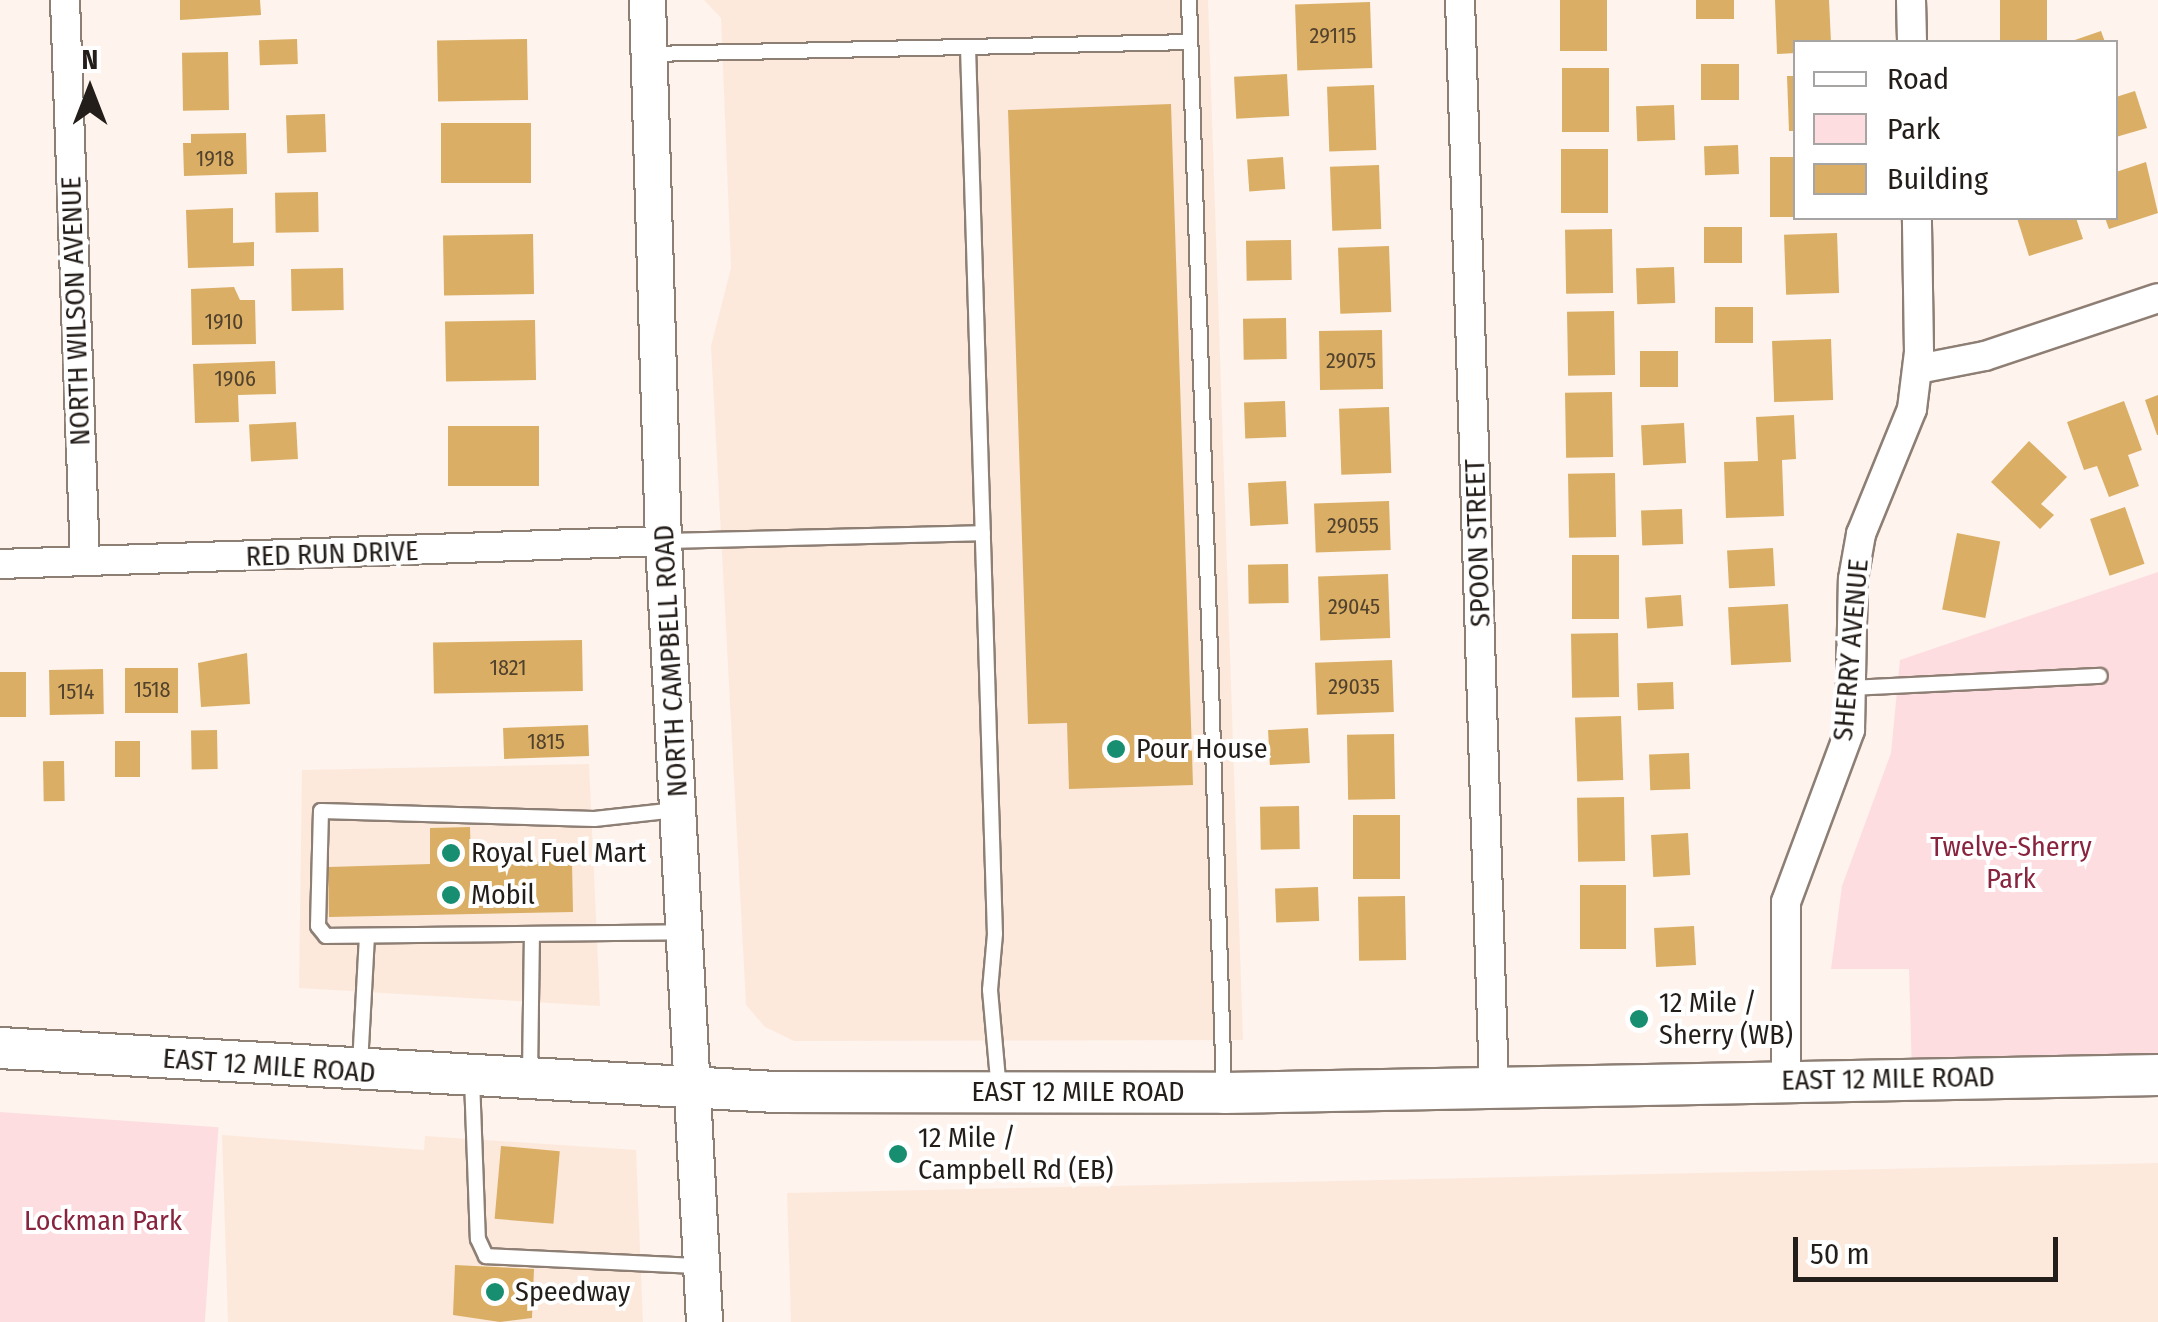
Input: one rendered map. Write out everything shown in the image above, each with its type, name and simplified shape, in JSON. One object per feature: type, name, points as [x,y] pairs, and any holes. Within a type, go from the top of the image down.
[{"type":"main road","name":"EAST 12 MILE ROAD","points":[[0,1048],[530,1081],[696,1088],[999,1092],[1224,1093],[2158,1075]]},
{"type":"street","name":"NORTH WILSON AVENUE","points":[[65,0],[85,561]]},
{"type":"street","name":"NORTH CAMPBELL ROAD","points":[[647,0],[663,541],[696,1088],[704,1322]]},
{"type":"street","name":"SPOON STREET","points":[[1460,0],[1494,1087]]},
{"type":"street","points":[[1911,0],[1912,40]]},
{"type":"street","name":"SHERRY AVENUE","points":[[1786,1081],[1786,902],[1850,730],[1853,579],[1861,534],[1902,439],[1918,369],[1917,220]]},
{"type":"street","points":[[1918,369],[1984,356],[2158,298]]},
{"type":"street","name":"RED RUN DRIVE","points":[[0,564],[663,541]]},
{"type":"lane","points":[[1189,0],[1224,1093]]},
{"type":"lane","points":[[649,54],[1190,42]]},
{"type":"lane","points":[[968,47],[994,934],[990,990],[999,1092]]},
{"type":"lane","points":[[663,541],[983,533]]},
{"type":"lane","points":[[1852,688],[2100,676]]},
{"type":"lane","points":[[680,810],[594,819],[321,811],[318,926],[326,936],[686,932]]},
{"type":"lane","points":[[530,1081],[532,934]]},
{"type":"lane","points":[[360,1072],[367,936]]},
{"type":"lane","points":[[472,1078],[478,1239],[486,1256],[702,1266]]},
{"type":"shaded area","points":[[704,0],[1208,0],[1243,1040],[794,1041],[765,1027],[746,1005],[711,346],[731,268],[721,18]]},
{"type":"shaded area","points":[[589,764],[600,1006],[299,988],[302,770]]},
{"type":"shaded area","points":[[222,1135],[424,1150],[425,1136],[636,1150],[643,1322],[228,1322]]},
{"type":"shaded area","points":[[2158,1163],[2158,1322],[791,1322],[787,1193]]},
{"type":"green space","name":"Twelve-Sherry Park","points":[[2158,572],[2158,1069],[1912,1074],[1909,969],[1831,969],[1842,886],[1891,753],[1900,660]]},
{"type":"green space","name":"Lockman Park","points":[[0,1112],[218,1127],[205,1322],[0,1322]]},
{"type":"building","points":[[180,0],[260,0],[261,15],[180,20]]},
{"type":"building","points":[[1560,0],[1607,0],[1607,51],[1560,51]]},
{"type":"building","points":[[1696,0],[1734,0],[1734,19],[1696,19]]},
{"type":"building","points":[[1775,0],[1829,0],[1831,40],[1793,40],[1793,53],[1777,54]]},
{"type":"building","points":[[2000,0],[2047,0],[2047,40],[2000,40]]},
{"type":"building","points":[[1370,2],[1372,68],[1297,71],[1295,5]]},
{"type":"building","points":[[2101,31],[2104,40],[2075,40]]},
{"type":"building","points":[[297,39],[298,64],[260,65],[259,40]]},
{"type":"building","points":[[527,39],[528,100],[438,102],[437,41]]},
{"type":"building","points":[[228,52],[229,110],[183,111],[182,53]]},
{"type":"building","points":[[1701,64],[1739,64],[1739,100],[1701,100]]},
{"type":"building","points":[[1562,68],[1609,68],[1609,132],[1562,132]]},
{"type":"building","points":[[1287,74],[1289,116],[1236,119],[1234,77]]},
{"type":"building","points":[[1787,76],[1793,76],[1793,131],[1789,131]]},
{"type":"building","points":[[1374,85],[1376,150],[1329,152],[1327,87]]},
{"type":"building","points":[[2135,91],[2147,128],[2118,136],[2118,96]]},
{"type":"building","points":[[1171,104],[1193,785],[1069,789],[1067,723],[1028,724],[1008,110]]},
{"type":"building","points":[[1674,105],[1675,140],[1637,141],[1636,106]]},
{"type":"building","points":[[325,114],[326,152],[287,153],[286,115]]},
{"type":"building","points":[[441,123],[531,123],[531,183],[441,183]]},
{"type":"building","points":[[246,133],[247,174],[184,176],[183,143],[191,143],[191,134]]},
{"type":"building","points":[[1738,145],[1739,174],[1705,175],[1704,146]]},
{"type":"building","points":[[1561,149],[1608,149],[1608,213],[1561,213]]},
{"type":"building","points":[[1283,157],[1285,189],[1249,191],[1247,160]]},
{"type":"building","points":[[1770,157],[1793,157],[1793,217],[1770,217]]},
{"type":"building","points":[[2146,162],[2158,213],[2109,229],[2106,220],[2118,220],[2118,171]]},
{"type":"building","points":[[1379,165],[1381,229],[1332,231],[1330,167]]},
{"type":"building","points":[[318,192],[319,232],[276,233],[275,193]]},
{"type":"building","points":[[233,208],[233,243],[254,242],[254,266],[188,268],[186,210]]},
{"type":"building","points":[[2018,220],[2077,220],[2083,239],[2029,256]]},
{"type":"building","points":[[1704,227],[1742,227],[1742,263],[1704,263]]},
{"type":"building","points":[[1612,229],[1613,293],[1566,294],[1565,230]]},
{"type":"building","points":[[1837,233],[1839,293],[1786,295],[1784,235]]},
{"type":"building","points":[[533,234],[534,294],[444,296],[443,236]]},
{"type":"building","points":[[1291,240],[1292,280],[1247,281],[1246,241]]},
{"type":"building","points":[[1389,246],[1391,312],[1340,314],[1338,248]]},
{"type":"building","points":[[1674,267],[1675,303],[1637,304],[1636,268]]},
{"type":"building","points":[[343,268],[344,310],[292,311],[291,269]]},
{"type":"building","points":[[234,287],[240,300],[255,300],[256,344],[192,345],[191,289]]},
{"type":"building","points":[[1715,307],[1753,307],[1753,343],[1715,343]]},
{"type":"building","points":[[1614,311],[1615,375],[1568,376],[1567,312]]},
{"type":"building","points":[[1286,318],[1287,359],[1244,360],[1243,319]]},
{"type":"building","points":[[535,320],[536,380],[446,382],[445,322]]},
{"type":"building","points":[[1382,330],[1383,389],[1320,390],[1319,331]]},
{"type":"building","points":[[1831,339],[1833,400],[1774,402],[1772,341]]},
{"type":"building","points":[[1640,351],[1678,351],[1678,387],[1640,387]]},
{"type":"building","points":[[275,361],[276,394],[238,395],[239,422],[195,423],[193,364]]},
{"type":"building","points":[[1612,392],[1613,457],[1566,458],[1565,393]]},
{"type":"building","points":[[2158,395],[2158,435],[2157,435],[2145,400]]},
{"type":"building","points":[[1285,401],[1286,437],[1245,438],[1244,402]]},
{"type":"building","points":[[2124,401],[2142,450],[2128,455],[2139,486],[2109,497],[2097,466],[2084,470],[2067,422]]},
{"type":"building","points":[[1389,407],[1391,473],[1341,475],[1339,409]]},
{"type":"building","points":[[1794,415],[1796,459],[1782,460],[1784,516],[1726,518],[1724,462],[1758,461],[1756,417]]},
{"type":"building","points":[[296,422],[298,459],[251,461],[249,424]]},
{"type":"building","points":[[1684,423],[1686,463],[1643,465],[1641,425]]},
{"type":"building","points":[[448,426],[539,426],[539,486],[448,486]]},
{"type":"building","points":[[2029,441],[2067,477],[2041,504],[2054,515],[2040,529],[1991,482]]},
{"type":"building","points":[[1615,473],[1616,537],[1569,538],[1568,474]]},
{"type":"building","points":[[1286,481],[1288,524],[1250,526],[1248,483]]},
{"type":"building","points":[[1389,501],[1391,550],[1316,553],[1314,504]]},
{"type":"building","points":[[2125,507],[2145,564],[2110,576],[2090,519]]},
{"type":"building","points":[[1682,509],[1683,544],[1642,545],[1641,510]]},
{"type":"building","points":[[1957,533],[2000,541],[1985,618],[1942,610]]},
{"type":"building","points":[[1773,548],[1775,586],[1729,588],[1727,550]]},
{"type":"building","points":[[1572,555],[1619,555],[1619,619],[1572,619]]},
{"type":"building","points":[[1288,564],[1289,603],[1249,604],[1248,565]]},
{"type":"building","points":[[1388,574],[1390,638],[1320,640],[1318,576]]},
{"type":"building","points":[[1681,595],[1683,626],[1647,628],[1645,598]]},
{"type":"building","points":[[1788,604],[1791,662],[1731,665],[1728,607]]},
{"type":"building","points":[[1618,633],[1619,697],[1572,698],[1571,634]]},
{"type":"building","points":[[582,640],[583,691],[434,694],[433,643]]},
{"type":"building","points":[[247,653],[250,704],[201,707],[198,663]]},
{"type":"building","points":[[1392,660],[1394,712],[1317,715],[1315,663]]},
{"type":"building","points":[[125,668],[178,668],[178,713],[125,713]]},
{"type":"building","points":[[103,669],[104,714],[50,715],[49,670]]},
{"type":"building","points":[[0,672],[26,672],[26,717],[0,717]]},
{"type":"building","points":[[1673,682],[1674,709],[1638,710],[1637,683]]},
{"type":"building","points":[[1621,716],[1623,780],[1577,782],[1575,718]]},
{"type":"building","points":[[588,725],[589,756],[504,759],[503,728]]},
{"type":"building","points":[[1308,728],[1310,763],[1270,765],[1268,730]]},
{"type":"building","points":[[191,730],[217,730],[218,769],[192,769]]},
{"type":"building","points":[[1394,734],[1395,799],[1348,800],[1347,735]]},
{"type":"building","points":[[115,741],[140,741],[140,777],[115,777]]},
{"type":"building","points":[[1689,753],[1690,789],[1650,790],[1649,754]]},
{"type":"building","points":[[43,761],[64,761],[65,801],[44,801]]},
{"type":"building","points":[[1624,797],[1625,861],[1578,862],[1577,798]]},
{"type":"building","points":[[1299,806],[1300,849],[1261,850],[1260,807]]},
{"type":"building","points":[[1353,815],[1400,815],[1400,879],[1353,879]]},
{"type":"building","points":[[470,827],[471,863],[572,861],[573,912],[329,917],[328,867],[430,864],[430,828]]},
{"type":"building","points":[[1688,833],[1690,875],[1653,877],[1651,835]]},
{"type":"building","points":[[1580,885],[1626,885],[1626,949],[1580,949]]},
{"type":"building","points":[[1318,887],[1319,921],[1276,922],[1275,889]]},
{"type":"building","points":[[1405,896],[1406,960],[1359,961],[1358,897]]},
{"type":"building","points":[[1694,926],[1696,965],[1656,967],[1654,928]]},
{"type":"building","points":[[501,1146],[560,1151],[553,1224],[495,1219]]},
{"type":"building","points":[[455,1265],[534,1269],[532,1318],[500,1322],[453,1315]]},
{"type":"place","name":"Pour House","points":[[1116,749]]},
{"type":"place","name":"Royal Fuel Mart","points":[[451,853]]},
{"type":"place","name":"Mobil","points":[[451,895]]},
{"type":"place","name":"12 Mile / Sherry (WB)","points":[[1639,1019]]},
{"type":"place","name":"12 Mile / Campbell Rd (EB)","points":[[898,1154]]},
{"type":"place","name":"Speedway","points":[[495,1292]]}]
